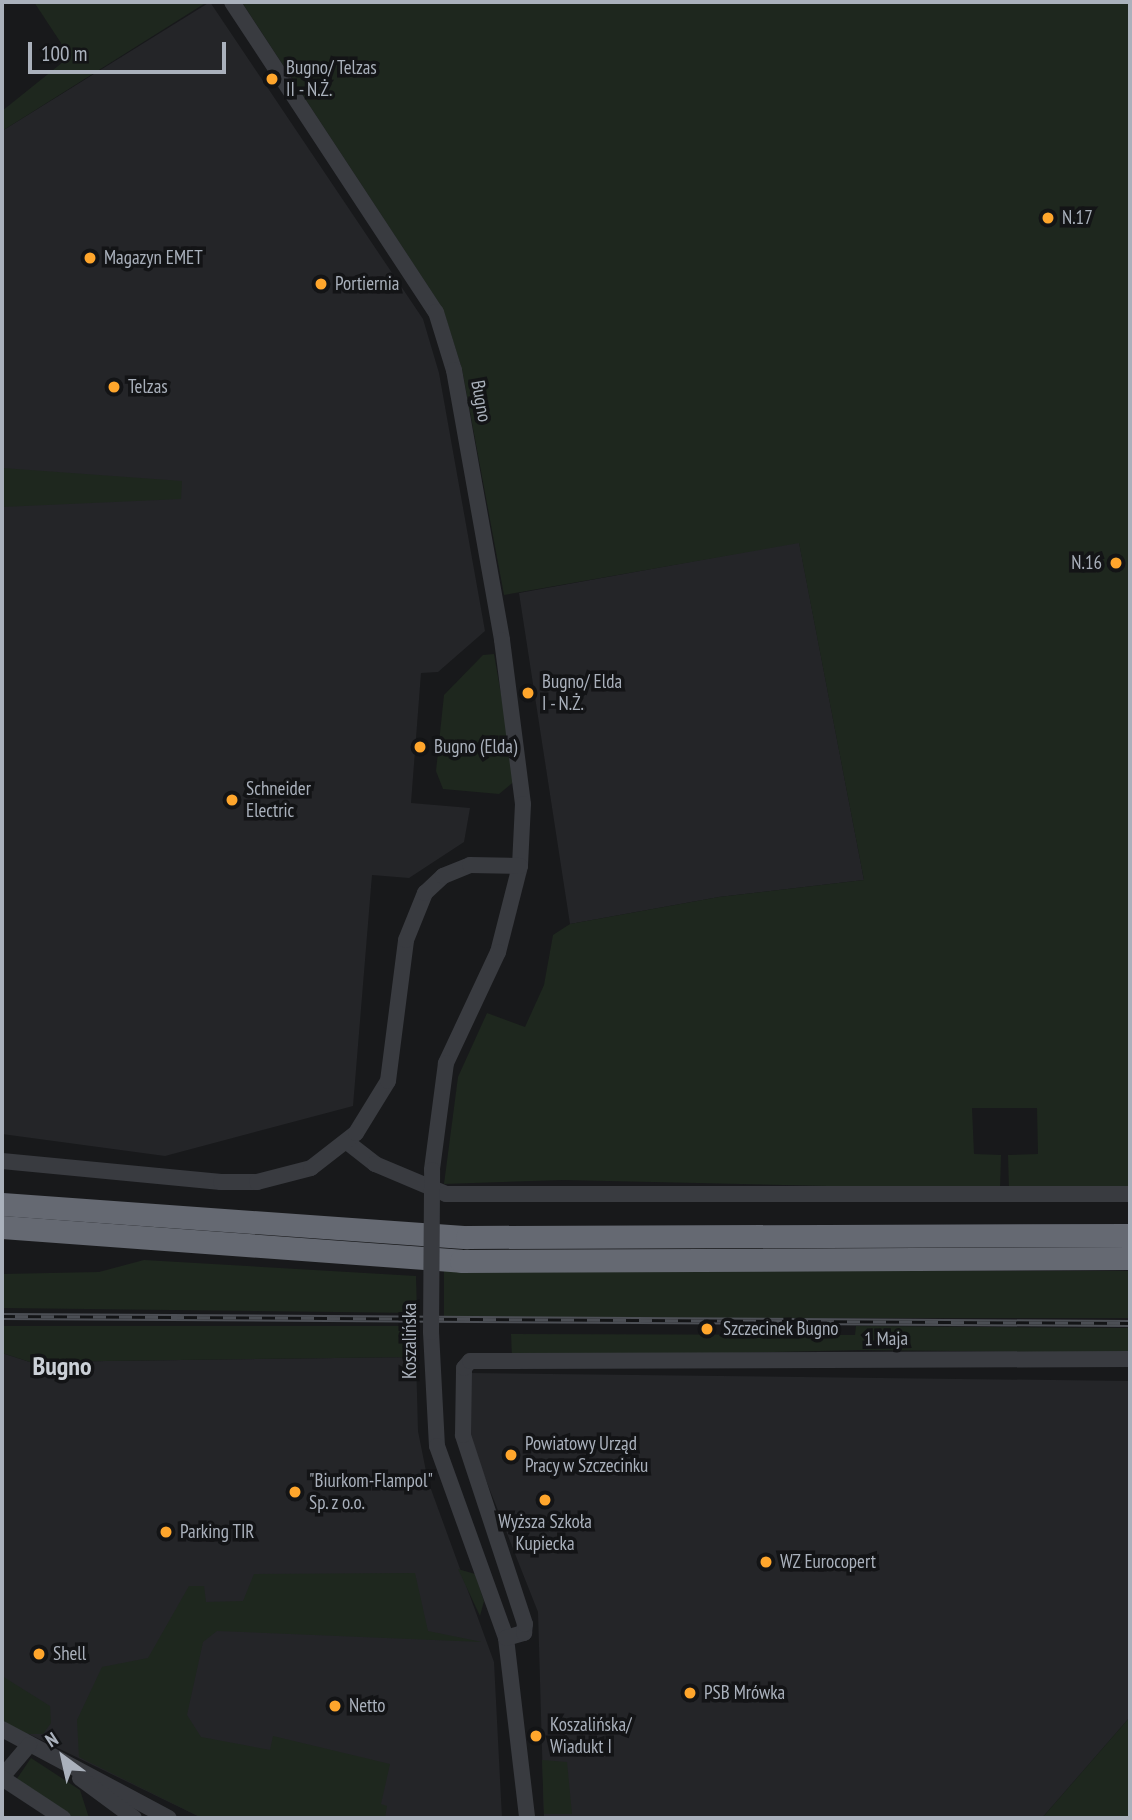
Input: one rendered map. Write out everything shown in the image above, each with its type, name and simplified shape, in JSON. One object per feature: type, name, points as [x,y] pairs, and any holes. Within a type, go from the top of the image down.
[{"type":"highway","points":[[2,1205],[467,1237],[1130,1235]]},
{"type":"highway","points":[[2,1227],[461,1261],[1130,1258]]},
{"type":"street","name":"Bugno","points":[[232,2],[412,271],[447,339],[511,702],[523,804],[520,866]]},
{"type":"street","points":[[2,1161],[257,1182],[311,1168],[347,1142],[388,1081],[406,940],[425,893],[470,865],[520,866]]},
{"type":"street","name":"Koszalińska","points":[[520,866],[498,952],[446,1063],[432,1170],[431,1332],[442,1465],[506,1639],[527,1818]]},
{"type":"street","points":[[347,1142],[375,1164],[446,1194],[1130,1194]]},
{"type":"street","name":"1 Maja","points":[[506,1639],[521,1635],[525,1624],[463,1435],[464,1368],[476,1361],[1130,1359]]},
{"type":"street","points":[[2,1729],[71,1770],[169,1818]]},
{"type":"street","points":[[29,1745],[2,1777],[63,1818]]},
{"type":"street","points":[[71,1770],[134,1818]]},
{"type":"shaded area","points":[[34,2],[207,2],[2,131],[2,111],[63,62],[61,43]]},
{"type":"shaded area","points":[[210,2],[423,319],[439,373],[485,631],[438,672],[421,673],[411,803],[470,808],[464,842],[409,878],[372,875],[353,1106],[165,1156],[2,1134],[2,131]]},
{"type":"shaded area","points":[[1130,2],[1130,1187],[1009,1190],[1008,1155],[1038,1154],[1037,1108],[972,1108],[974,1154],[1001,1155],[1000,1190],[563,1180],[444,1184],[458,1077],[487,1013],[525,1027],[544,985],[553,935],[570,924],[719,897],[864,880],[799,543],[504,595],[462,369],[443,309],[243,4]]},
{"type":"shaded area","points":[[2,468],[182,481],[181,499],[2,507]]},
{"type":"shaded area","points":[[799,542],[864,880],[719,897],[570,924],[519,593]]},
{"type":"shaded area","points":[[494,654],[516,780],[499,794],[443,789],[436,771],[444,695],[483,655]]},
{"type":"shaded area","points":[[144,1260],[416,1276],[417,1313],[2,1308],[2,1274],[99,1272]]},
{"type":"shaded area","points":[[444,1271],[1130,1271],[1130,1318],[444,1318]]},
{"type":"shaded area","points":[[2,1326],[416,1326],[416,1357],[30,1362],[2,1353]]},
{"type":"shaded area","points":[[856,1326],[1130,1328],[1130,1353],[863,1350],[512,1358],[511,1334],[855,1335]]},
{"type":"shaded area","points":[[2,1353],[30,1362],[416,1357],[418,1431],[428,1481],[494,1662],[502,1818],[202,1818],[2,1721]]},
{"type":"shaded area","points":[[468,1373],[1130,1381],[1130,1717],[1042,1818],[544,1818],[538,1612],[469,1437]]},
{"type":"shaded area","points":[[458,1569],[475,1574],[484,1601],[480,1616]]},
{"type":"shaded area","points":[[415,1573],[428,1631],[482,1642],[217,1631],[203,1642],[187,1715],[201,1737],[270,1750],[273,1736],[390,1764],[381,1804],[387,1806],[385,1818],[202,1818],[79,1757],[77,1720],[102,1667],[148,1658],[189,1586],[204,1586],[206,1602],[243,1601],[254,1574]]},
{"type":"shaded area","points":[[2,1676],[50,1706],[51,1723],[43,1734],[23,1734],[2,1720]]},
{"type":"shaded area","points":[[1130,1717],[1130,1818],[1042,1818]]},
{"type":"shaded area","points":[[31,1758],[80,1790],[89,1818],[68,1818],[16,1780]]},
{"type":"shaded area","points":[[542,1760],[567,1762],[572,1814],[544,1814]]},
{"type":"railway","points":[[2,1316],[1130,1323]]},
{"type":"place","name":"Bugno/ Telzas II - N.Ż.","points":[[272,79]]},
{"type":"place","name":"N.17","points":[[1048,218]]},
{"type":"place","name":"Magazyn EMET","points":[[90,258]]},
{"type":"place","name":"Portiernia","points":[[321,284]]},
{"type":"place","name":"Telzas","points":[[114,387]]},
{"type":"place","name":"N.16","points":[[1116,563]]},
{"type":"place","name":"Bugno/ Elda I - N.Ż.","points":[[528,693]]},
{"type":"place","name":"Bugno (Elda)","points":[[420,747]]},
{"type":"place","name":"Schneider Electric","points":[[232,800]]},
{"type":"place","name":"Szczecinek Bugno","points":[[707,1329]]},
{"type":"place","name":"Powiatowy Urząd Pracy w Szczecinku","points":[[511,1455]]},
{"type":"place","name":"\"Biurkom-Flampol\" Sp. z o.o.","points":[[295,1492]]},
{"type":"place","name":"Wyższa Szkoła Kupiecka","points":[[545,1500]]},
{"type":"place","name":"Parking TIR","points":[[166,1532]]},
{"type":"place","name":"WZ Eurocopert","points":[[766,1562]]},
{"type":"place","name":"Shell","points":[[39,1654]]},
{"type":"place","name":"PSB Mrówka","points":[[690,1693]]},
{"type":"place","name":"Netto","points":[[335,1706]]},
{"type":"place","name":"Koszalińska/ Wiadukt I","points":[[536,1736]]},
{"type":"district","name":"Bugno","points":[[62,1366]]}]
